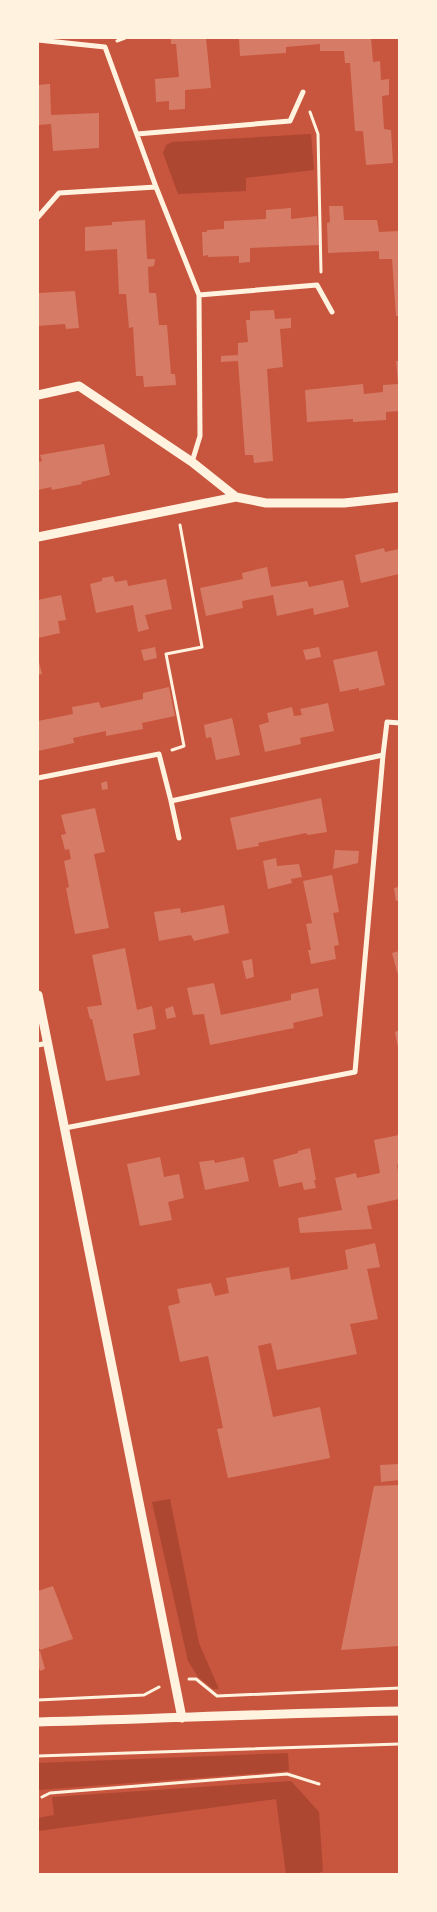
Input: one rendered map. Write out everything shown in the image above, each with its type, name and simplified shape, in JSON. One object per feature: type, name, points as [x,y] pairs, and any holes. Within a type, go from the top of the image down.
[{"type":"street","points":[[38,40],[105,47],[156,187],[199,295],[200,436],[192,462]]},
{"type":"street","points":[[137,134],[290,121],[303,92]]},
{"type":"street","points":[[38,217],[59,193],[156,187]]},
{"type":"street","points":[[199,295],[317,285],[332,312]]},
{"type":"street","points":[[38,395],[79,386],[192,462],[236,497]]},
{"type":"street","points":[[38,537],[236,497],[266,503],[344,503],[400,497]]},
{"type":"street","points":[[65,1128],[356,1072],[387,722],[400,723]]},
{"type":"street","points":[[38,778],[159,754],[172,801],[179,838]]},
{"type":"street","points":[[172,801],[383,756]]},
{"type":"street","points":[[38,995],[182,1718]]},
{"type":"street","points":[[38,1045],[48,1043]]},
{"type":"street","points":[[38,1722],[400,1710]]},
{"type":"path","points":[[303,92],[318,134],[321,271],[317,285]]},
{"type":"path","points":[[159,754],[184,746],[166,654],[202,646],[177,508]]},
{"type":"path","points":[[38,1700],[144,1695],[174,1680],[196,1679],[217,1696],[400,1688]]},
{"type":"path","points":[[38,1756],[400,1744]]},
{"type":"path","points":[[42,1797],[50,1793],[287,1774],[319,1784]]},
{"type":"shaded area","points":[[311,134],[314,170],[246,178],[246,191],[178,194],[163,153],[166,145],[172,142]]},
{"type":"shaded area","points":[[170,1499],[199,1643],[219,1689],[213,1689],[198,1677],[188,1661],[152,1502]]},
{"type":"shaded area","points":[[288,1753],[289,1771],[38,1790],[38,1763]]},
{"type":"shaded area","points":[[291,1781],[319,1812],[323,1871],[317,1874],[286,1874],[276,1799],[38,1831],[38,1818],[54,1815],[52,1797]]},
{"type":"building","points":[[171,38],[206,38],[211,88],[185,90],[185,109],[169,110],[169,101],[156,102],[155,79],[179,77],[176,44],[171,44]]},
{"type":"building","points":[[239,38],[371,38],[373,62],[380,61],[381,80],[389,79],[389,95],[382,96],[384,129],[391,130],[393,163],[366,165],[363,131],[355,131],[350,63],[345,63],[344,51],[320,51],[320,44],[286,47],[286,53],[240,56]]},
{"type":"building","points":[[50,84],[51,115],[99,113],[99,148],[53,151],[51,124],[38,125],[38,85]]},
{"type":"building","points":[[329,206],[343,206],[344,220],[377,220],[379,232],[399,231],[399,316],[396,316],[392,259],[379,259],[379,251],[328,253],[327,223],[330,222]]},
{"type":"building","points":[[291,208],[291,219],[317,216],[319,245],[250,248],[250,262],[239,263],[239,256],[203,256],[202,232],[224,229],[224,221],[266,219],[266,210]]},
{"type":"building","points":[[145,220],[147,259],[155,259],[154,266],[148,267],[149,293],[156,293],[159,325],[167,325],[171,374],[175,374],[176,385],[144,387],[143,376],[136,376],[133,327],[129,328],[126,294],[119,294],[117,249],[85,251],[85,227],[112,225],[112,222]]},
{"type":"building","points":[[75,291],[79,328],[66,329],[65,324],[38,326],[38,293]]},
{"type":"building","points":[[274,310],[275,319],[291,318],[291,328],[280,329],[283,367],[267,369],[273,461],[254,463],[253,455],[245,455],[238,361],[221,362],[221,356],[238,355],[238,343],[248,342],[246,320],[250,320],[250,311]]},
{"type":"building","points":[[396,361],[399,361],[399,411],[386,412],[386,420],[353,422],[353,419],[307,422],[305,390],[363,384],[364,394],[383,392],[383,385],[398,384]]},
{"type":"building","points":[[104,444],[110,475],[81,482],[82,484],[52,490],[51,487],[38,490],[38,462],[42,461],[40,455]]},
{"type":"building","points":[[384,548],[385,552],[399,549],[399,574],[361,583],[355,555]]},
{"type":"building","points":[[267,567],[271,587],[307,581],[309,587],[343,580],[349,607],[314,615],[313,608],[277,616],[273,595],[242,601],[243,608],[206,616],[200,588],[243,579],[242,573]]},
{"type":"building","points":[[113,576],[115,582],[127,580],[128,586],[166,579],[172,609],[145,615],[149,629],[138,632],[133,605],[96,613],[90,584],[102,581],[102,578]]},
{"type":"building","points":[[61,595],[66,620],[58,621],[60,633],[38,638],[38,600]]},
{"type":"building","points":[[155,647],[157,658],[144,661],[141,650]]},
{"type":"building","points":[[319,647],[321,657],[306,660],[303,650]]},
{"type":"building","points":[[377,651],[385,685],[359,691],[359,688],[340,692],[333,660]]},
{"type":"building","points":[[38,662],[42,674],[38,675]]},
{"type":"building","points":[[169,687],[175,716],[142,723],[143,729],[106,736],[106,731],[73,738],[74,743],[38,751],[38,721],[73,714],[72,707],[99,702],[101,708],[143,699],[143,693]]},
{"type":"building","points":[[328,703],[334,731],[300,738],[301,744],[265,752],[259,725],[269,722],[267,713],[292,707],[294,716],[302,715],[300,709]]},
{"type":"building","points":[[232,718],[240,755],[216,760],[211,737],[206,738],[204,725]]},
{"type":"building","points":[[107,781],[108,789],[102,790],[101,783]]},
{"type":"building","points":[[321,798],[327,832],[308,835],[306,833],[258,843],[259,846],[237,850],[230,818]]},
{"type":"building","points":[[95,808],[105,852],[94,854],[109,928],[75,934],[66,888],[69,887],[64,861],[71,859],[69,849],[65,850],[61,835],[66,834],[61,815]]},
{"type":"building","points":[[335,850],[359,851],[358,863],[333,869]]},
{"type":"building","points":[[276,858],[277,866],[299,864],[302,877],[291,879],[292,883],[268,889],[263,861]]},
{"type":"building","points":[[332,875],[339,912],[333,913],[339,945],[334,946],[336,959],[311,964],[308,950],[311,950],[306,924],[312,923],[303,881]]},
{"type":"building","points":[[399,887],[399,900],[396,901],[394,888]]},
{"type":"building","points":[[224,905],[229,933],[194,941],[191,935],[159,941],[154,912],[180,908],[181,913]]},
{"type":"building","points":[[125,948],[137,1010],[152,1006],[156,1029],[133,1034],[140,1075],[106,1081],[92,1019],[90,1019],[87,1007],[102,1005],[92,955]]},
{"type":"building","points":[[399,951],[399,975],[398,975],[392,953]]},
{"type":"building","points":[[252,959],[254,977],[246,979],[242,961]]},
{"type":"building","points":[[214,983],[221,1015],[291,1000],[291,994],[318,988],[323,1016],[293,1023],[294,1028],[210,1045],[204,1014],[193,1015],[187,988]]},
{"type":"building","points":[[173,1006],[176,1017],[167,1019],[165,1009]]},
{"type":"building","points":[[399,1030],[399,1053],[395,1032]]},
{"type":"building","points":[[399,1135],[399,1164],[397,1165],[399,1199],[367,1206],[372,1229],[300,1233],[298,1218],[342,1210],[335,1178],[356,1173],[357,1178],[380,1173],[374,1140]]},
{"type":"building","points":[[310,1148],[316,1188],[304,1190],[302,1182],[279,1187],[273,1160]]},
{"type":"building","points":[[160,1157],[164,1177],[179,1174],[184,1198],[168,1202],[172,1220],[140,1226],[127,1164]]},
{"type":"building","points":[[244,1157],[249,1181],[205,1190],[199,1162],[214,1160],[215,1163]]},
{"type":"building","points":[[375,1243],[380,1267],[367,1269],[378,1319],[350,1324],[357,1354],[277,1370],[271,1343],[258,1346],[273,1417],[320,1407],[330,1458],[228,1478],[217,1429],[223,1428],[208,1356],[180,1362],[168,1306],[180,1303],[177,1289],[211,1283],[215,1296],[229,1293],[226,1278],[289,1267],[291,1280],[348,1269],[345,1250]]},
{"type":"building","points":[[399,1464],[399,1480],[381,1482],[380,1465]]},
{"type":"building","points":[[399,1485],[399,1646],[341,1650],[374,1486]]},
{"type":"building","points":[[53,1586],[73,1639],[40,1650],[38,1644],[38,1591]]},
{"type":"building","points":[[40,1651],[45,1669],[40,1671],[38,1652]]}]
